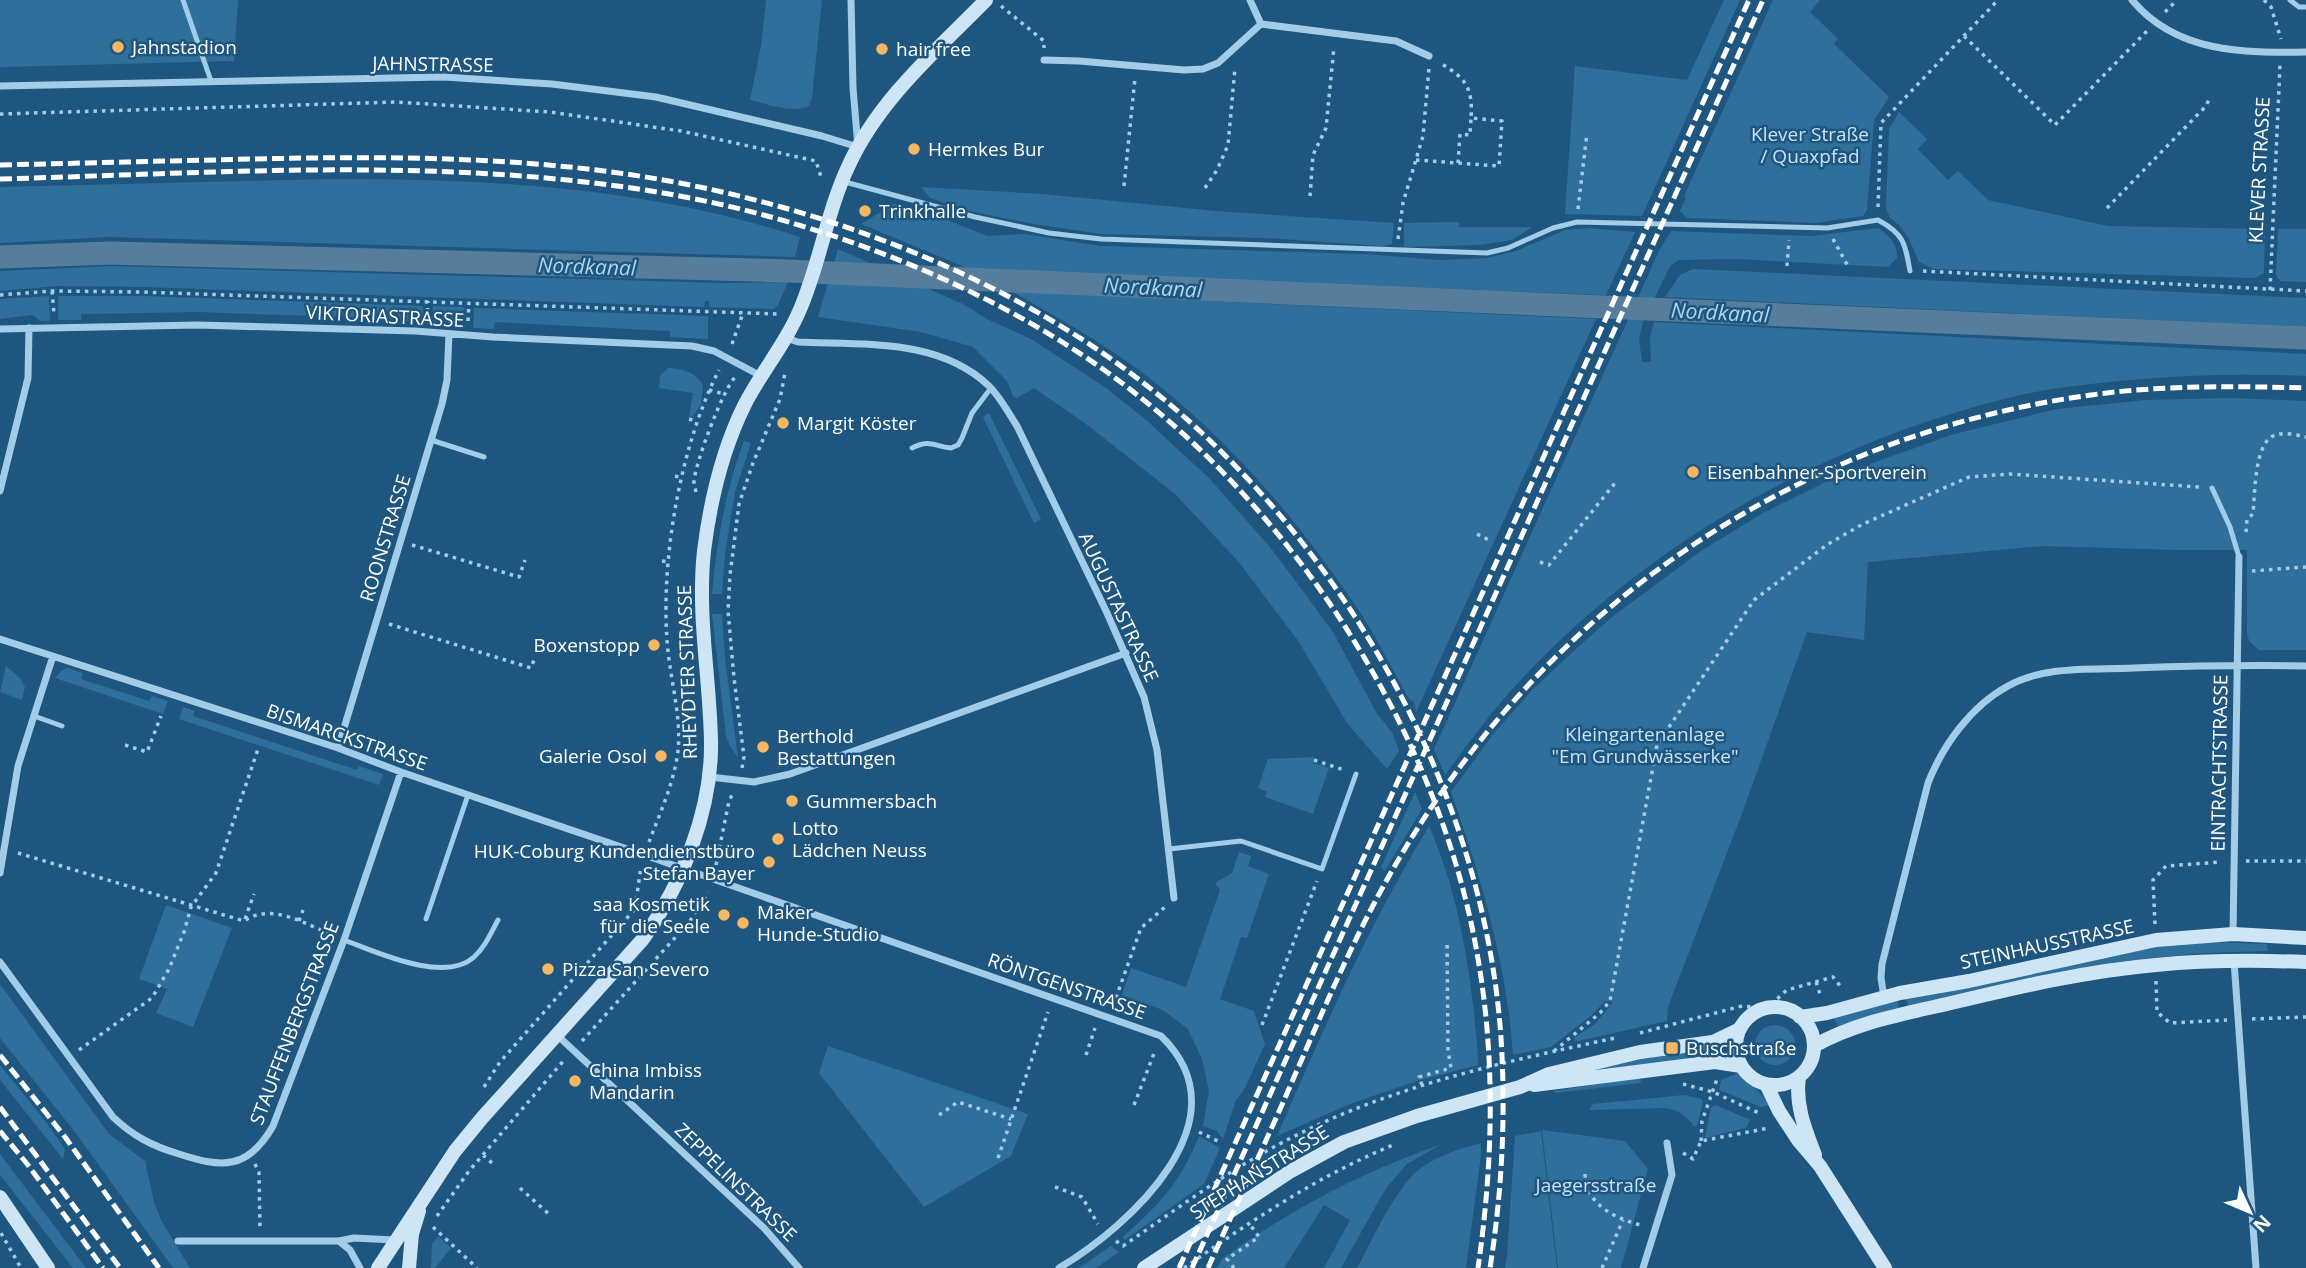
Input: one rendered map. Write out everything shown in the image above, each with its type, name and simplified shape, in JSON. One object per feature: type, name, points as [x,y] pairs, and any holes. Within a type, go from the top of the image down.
[{"type":"street","points":[[851,0],[851,47],[858,147]]},
{"type":"street","name":"RHEYDTER STRASSE","points":[[378,1268],[394,1240],[455,1152],[482,1118],[643,939],[663,909],[697,830],[710,777],[711,743],[701,605],[705,550],[727,450],[741,413],[785,338],[804,299],[842,181],[858,147],[876,117],[905,83],[986,0]]},
{"type":"street","points":[[1250,0],[1261,24]]},
{"type":"street","points":[[2132,0],[2156,23],[2174,34],[2210,47],[2306,52]]},
{"type":"street","points":[[1044,60],[1184,71],[1203,69],[1218,64],[1261,24]]},
{"type":"street","points":[[1261,24],[1396,41],[1429,56]]},
{"type":"street","name":"JAHNSTRASSE","points":[[0,86],[444,76],[656,97],[858,147]]},
{"type":"street","name":"VIKTORIASTRASSE","points":[[0,329],[197,325],[415,331],[692,346],[726,356],[761,376]]},
{"type":"street","points":[[0,491],[28,378],[29,328]]},
{"type":"street","name":"ROONSTRASSE","points":[[338,748],[431,440],[447,380],[449,334]]},
{"type":"street","name":"AUGUSTASTRASSE","points":[[785,338],[798,342],[925,351],[957,362],[991,387],[1017,426],[1126,653],[1144,697],[1157,750],[1174,898]]},
{"type":"street","name":"EINTRACHTSTRASSE","points":[[2233,934],[2239,557]]},
{"type":"street","name":"BISMARCKSTRASSE","points":[[0,639],[338,748],[682,869]]},
{"type":"street","points":[[710,777],[754,782],[790,774],[1126,653]]},
{"type":"street","points":[[0,873],[4,813],[53,656]]},
{"type":"street","points":[[1884,997],[1882,964],[1928,783],[1937,761],[1970,716],[2008,686],[2029,677],[2058,671],[2237,665]]},
{"type":"street","name":"EINTRACHTSTRASSE","points":[[2237,665],[2306,666]]},
{"type":"street","name":"STAUFFENBERGSTRASSE","points":[[0,962],[113,1117],[141,1140],[206,1163],[226,1164],[250,1154],[273,1126],[344,940],[401,772]]},
{"type":"street","name":"RÖNTGENSTRASSE","points":[[682,869],[1109,1016],[1161,1036],[1174,1048],[1184,1062],[1191,1098],[1189,1121],[1181,1147],[1159,1184],[1136,1210],[1105,1236],[1059,1268]]},
{"type":"street","name":"STEINHAUSSTRASSE","points":[[1800,1017],[2155,940],[2233,934],[2306,938]]},
{"type":"street","points":[[2234,961],[2256,1268]]},
{"type":"street","name":"STEINHAUSSTRASSE","points":[[1814,1046],[1856,1026],[2100,972],[2155,965],[2234,961],[2306,962]]},
{"type":"street","points":[[1740,1029],[1736,1048],[1741,1066],[1751,1077],[1766,1084],[1785,1084],[1799,1077],[1808,1065],[1814,1046],[1812,1034],[1800,1017],[1786,1010],[1767,1008]]},
{"type":"street","name":"STEPHANSTRASSE","points":[[1520,1087],[1549,1074],[1602,1060],[1713,1042],[1740,1029],[1750,1017],[1767,1008]]},
{"type":"street","name":"ZEPPELINSTRASSE","points":[[557,1035],[764,1228],[799,1268]]},
{"type":"street","name":"STEPHANSTRASSE","points":[[1144,1268],[1291,1171],[1344,1142],[1417,1116],[1520,1087],[1715,1062],[1741,1066]]},
{"type":"street","points":[[1799,1077],[1799,1105],[1820,1166]]},
{"type":"street","points":[[1766,1084],[1779,1111],[1820,1166],[1885,1268]]},
{"type":"street","points":[[1643,1268],[1672,1175],[1667,1143]]},
{"type":"street","points":[[0,1197],[48,1268]]},
{"type":"street","name":"RHEYDTER STRASSE","points":[[409,1268],[412,1234],[422,1199]]},
{"type":"street","points":[[177,1241],[339,1241],[354,1238],[394,1240]]},
{"type":"street","points":[[339,1241],[350,1251],[359,1268]]},
{"type":"lane","points":[[183,0],[211,81]]},
{"type":"lane","points":[[2290,0],[2299,7],[2306,8]]},
{"type":"lane","points":[[842,181],[975,217],[1049,233],[1101,239],[1397,251],[1487,253],[1508,248],[1553,228],[1577,222],[1827,228],[1878,220],[1899,233],[1905,244],[1910,271]]},
{"type":"lane","points":[[912,448],[930,442],[951,448],[958,444],[972,413],[991,387]]},
{"type":"lane","points":[[431,440],[484,457]]},
{"type":"lane","points":[[2212,488],[2230,527],[2239,557]]},
{"type":"lane","points":[[34,716],[62,726]]},
{"type":"lane","points":[[1169,849],[1241,841],[1322,869],[1356,774]]},
{"type":"lane","points":[[426,919],[468,795]]},
{"type":"lane","points":[[344,940],[429,967],[449,967],[463,965],[475,956],[498,920]]},
{"type":"path","points":[[995,0],[1044,41],[1044,60]]},
{"type":"path","points":[[1878,220],[1881,123],[1998,0]]},
{"type":"path","points":[[1964,36],[2055,125],[2177,0]]},
{"type":"path","points":[[2264,0],[2271,7],[2281,35]]},
{"type":"path","points":[[1310,196],[1313,155],[1326,128],[1335,34]]},
{"type":"path","points":[[1205,188],[1228,145],[1237,48]]},
{"type":"path","name":"KLEVER STRASSE","points":[[2270,290],[2280,52]]},
{"type":"path","points":[[1397,251],[1403,203],[1423,136],[1429,56],[1459,74],[1470,96],[1470,135],[1460,134],[1458,163]]},
{"type":"path","points":[[1124,186],[1136,66]]},
{"type":"path","points":[[2107,208],[2206,106],[2210,97]]},
{"type":"path","points":[[0,114],[396,102],[550,112],[681,131],[816,161],[822,178],[819,189]]},
{"type":"path","points":[[1416,160],[1499,166],[1502,121],[1471,118]]},
{"type":"path","points":[[1874,120],[1881,123]]},
{"type":"path","points":[[1577,222],[1587,133]]},
{"type":"path","points":[[1787,266],[1790,228]]},
{"type":"path","points":[[1827,228],[1849,268]]},
{"type":"path","points":[[1910,271],[2306,291]]},
{"type":"path","points":[[0,295],[52,291],[469,302],[773,316],[781,313]]},
{"type":"path","points":[[52,291],[55,327]]},
{"type":"path","points":[[468,335],[469,302]]},
{"type":"path","points":[[645,855],[672,778],[678,749],[669,669],[666,600],[682,478],[696,421],[743,313]]},
{"type":"path","points":[[477,1268],[431,1225],[449,1197],[483,1155],[573,1050],[690,921],[714,881],[718,848],[729,802],[739,780],[744,757],[729,624],[730,575],[739,504],[780,399],[785,372]]},
{"type":"path","points":[[709,390],[724,394]]},
{"type":"path","points":[[689,419],[696,421]]},
{"type":"path","points":[[2239,557],[2244,545],[2247,519],[2253,514],[2260,454],[2264,443],[2273,436],[2285,433],[2306,437]]},
{"type":"path","points":[[1554,1051],[1600,1013],[1610,1001],[1657,745],[1754,600],[1828,544],[1863,524],[1969,477],[2010,474],[2212,488]]},
{"type":"path","points":[[675,476],[682,478]]},
{"type":"path","points":[[1540,562],[1549,565],[1615,483]]},
{"type":"path","points":[[667,528],[674,529]]},
{"type":"path","points":[[1477,534],[1491,541]]},
{"type":"path","points":[[400,542],[519,577],[525,560]]},
{"type":"path","points":[[662,561],[669,562]]},
{"type":"path","points":[[2238,573],[2269,568],[2306,567]]},
{"type":"path","points":[[660,600],[666,600]]},
{"type":"path","points":[[377,620],[531,668],[534,660]]},
{"type":"path","points":[[125,746],[147,752],[161,716]]},
{"type":"path","points":[[69,1058],[152,998],[169,969],[191,907],[216,873],[258,749]]},
{"type":"path","points":[[1314,760],[1356,774]]},
{"type":"path","points":[[3,849],[244,921],[261,912],[273,912],[344,940]]},
{"type":"path","name":"EINTRACHTSTRASSE","points":[[2155,940],[2153,880],[2166,866],[2233,861],[2306,861]]},
{"type":"path","points":[[482,1118],[480,1100],[486,1082],[500,1062],[634,910],[641,867]]},
{"type":"path","points":[[1262,1025],[1322,869]]},
{"type":"path","points":[[244,921],[254,894]]},
{"type":"path","points":[[1109,1016],[1141,928],[1174,898]]},
{"type":"path","points":[[299,921],[303,910]]},
{"type":"path","points":[[1422,1086],[1419,1077],[1451,1068],[1448,1050],[1447,940]]},
{"type":"path","points":[[2155,965],[2157,1012],[2170,1023],[2306,1017]]},
{"type":"path","points":[[1629,1035],[1742,1006],[1767,1008],[1787,990],[1833,977],[1841,988]]},
{"type":"path","points":[[998,1158],[1053,998]]},
{"type":"path","points":[[1086,1055],[1100,1013]]},
{"type":"path","points":[[1134,1105],[1161,1036]]},
{"type":"path","points":[[1055,1187],[1082,1198],[1105,1236],[1123,1246],[1244,1163],[1332,1118],[1422,1086],[1554,1051],[1616,1038]]},
{"type":"path","points":[[1682,1083],[1713,1092],[1763,1115]]},
{"type":"path","points":[[1667,1143],[1693,1159],[1701,1141],[1702,1121],[1713,1092]]},
{"type":"path","points":[[939,1115],[958,1102],[1011,1119]]},
{"type":"path","points":[[1701,1141],[1776,1127]]},
{"type":"path","points":[[1199,1133],[1222,1143]]},
{"type":"path","points":[[1184,1268],[1249,1223],[1353,1162],[1404,1141]]},
{"type":"path","points":[[483,1155],[492,1163]]},
{"type":"path","points":[[259,1173],[260,1242]]},
{"type":"path","points":[[1585,1174],[1587,1186],[1607,1213],[1654,1230]]},
{"type":"path","points":[[520,1188],[550,1215]]},
{"type":"path","points":[[1602,1268],[1623,1220]]},
{"type":"path","points":[[1234,1268],[1227,1259],[1259,1237],[1249,1223]]},
{"type":"path","points":[[0,1231],[21,1268]]},
{"type":"green space","name":"Jahnstadion","points":[[0,0],[238,0],[234,61],[0,67]]},
{"type":"green space","points":[[766,0],[822,0],[809,106],[787,109],[750,100],[761,46]]},
{"type":"green space","points":[[1724,0],[1740,0],[1642,216],[1565,214],[1575,66],[1687,80]]},
{"type":"green space","name":"Klever Straße / Quaxpfad","points":[[1773,0],[1820,0],[1810,12],[1838,39],[1834,44],[1889,97],[1874,120],[1867,210],[1863,216],[1816,223],[1687,218],[1680,211],[1686,198],[1684,196]]},
{"type":"green space","points":[[1899,112],[1927,139],[1918,149],[1948,180],[1958,171],[1988,200],[2108,226],[2265,229],[2264,273],[2255,278],[1933,269],[1919,262],[1909,239],[1890,218],[1886,208],[1889,129]]},
{"type":"green space","points":[[331,179],[451,181],[568,189],[684,207],[800,237],[795,257],[109,237],[0,243],[0,187]]},
{"type":"green space","points":[[921,187],[1043,194],[1216,211],[1394,223],[1392,244],[1382,246],[1265,238],[1101,234],[965,210],[930,198]]},
{"type":"green space","points":[[894,204],[916,208],[988,236],[1024,234],[1100,246],[1365,254],[1439,260],[1487,258],[1516,251],[1565,230],[1589,228],[1635,232],[1606,295],[972,270],[861,224]]},
{"type":"green space","points":[[1459,222],[1459,227],[1532,227],[1512,240],[1480,245],[1404,247],[1404,223]]},
{"type":"green space","points":[[1879,228],[1896,248],[1897,258],[1888,267],[1736,259],[1679,260],[1670,266],[1643,322],[1639,339],[1642,362],[1651,362],[1650,337],[1654,322],[2306,354],[2306,376],[2177,376],[2041,391],[1950,414],[1881,438],[1813,468],[1748,502],[1685,541],[1626,584],[1570,631],[1518,683],[1445,775],[1434,749],[1659,251],[1671,231],[1811,236]]},
{"type":"green space","points":[[2278,229],[2306,229],[2306,282],[2280,281],[2276,275]]},
{"type":"green space","points":[[838,249],[963,304],[987,319],[1031,339],[1106,388],[1145,419],[1209,478],[1269,546],[1333,632],[1376,712],[1393,734],[1399,751],[1387,769],[1347,723],[1299,642],[1238,561],[1175,494],[1086,424],[1034,388],[1017,398],[1013,396],[1007,381],[973,347],[921,332],[818,317]]},
{"type":"green space","points":[[112,266],[724,283],[788,282],[774,309],[709,307],[709,301],[705,301],[704,307],[144,287],[58,286],[0,291],[0,271]]},
{"type":"green space","points":[[1693,269],[2306,298],[2306,327],[1665,297],[1680,275]]},
{"type":"green space","points":[[1013,292],[1596,319],[1416,712],[1414,702],[1409,699],[1353,602],[1282,507],[1229,449],[1171,395],[1125,360]]},
{"type":"green space","points":[[49,296],[50,321],[40,321],[33,315],[0,319],[0,299]]},
{"type":"green space","points":[[58,296],[143,296],[423,306],[422,323],[380,321],[376,325],[370,324],[370,318],[198,312],[81,314],[81,320],[58,320]]},
{"type":"green space","points":[[433,306],[464,307],[462,327],[457,324],[432,323]]},
{"type":"green space","points":[[474,308],[708,316],[708,339],[670,337],[670,331],[495,322],[494,329],[473,328]]},
{"type":"green space","points":[[668,368],[688,372],[697,377],[703,385],[701,404],[693,416],[689,417],[693,393],[659,388],[660,376]]},
{"type":"green space","name":"Kleingartenanlage \"Em Grundwässerke\"","points":[[2232,398],[2306,401],[2306,650],[2259,650],[2249,641],[2247,550],[2042,546],[1868,562],[1864,640],[1807,632],[1743,811],[1668,1007],[1667,1021],[1574,1042],[1575,1037],[1595,1024],[1613,1002],[1605,1001],[1592,1015],[1551,1047],[1513,1055],[1499,955],[1451,792],[1494,733],[1533,689],[1578,647],[1612,617],[1701,551],[1763,513],[1842,474],[1954,434],[2057,409],[2145,400]]},
{"type":"green space","points":[[989,413],[1041,519],[1034,523],[983,417]]},
{"type":"green space","points":[[744,441],[751,443],[735,492],[722,594],[712,594],[723,516]]},
{"type":"green space","points":[[712,614],[722,614],[738,758],[726,736]]},
{"type":"green space","points":[[6,666],[20,678],[25,687],[22,700],[0,692]]},
{"type":"green space","points":[[67,668],[83,673],[81,679],[149,701],[152,696],[168,701],[163,714],[55,678]]},
{"type":"green space","points":[[183,707],[195,711],[193,716],[357,770],[359,766],[383,774],[379,785],[179,719]]},
{"type":"green space","points":[[1314,757],[1313,763],[1329,768],[1313,814],[1265,797],[1267,792],[1258,788],[1268,759]]},
{"type":"green space","points":[[1415,792],[1422,809],[1385,871],[1381,867]]},
{"type":"green space","points":[[1429,826],[1445,869],[1463,937],[1478,1065],[1417,1081],[1350,1104],[1277,1136],[1329,1017],[1386,901]]},
{"type":"green space","points":[[1239,852],[1251,856],[1248,866],[1269,874],[1247,938],[1241,937],[1220,999],[1254,1011],[1265,1044],[1245,1088],[1236,1100],[1223,1139],[1217,1131],[1203,1126],[1209,1091],[1202,1059],[1188,1029],[1163,1010],[1122,995],[1131,968],[1186,987],[1220,890],[1215,883],[1232,873]]},
{"type":"green space","points":[[166,905],[232,928],[193,1027],[156,1013],[167,989],[139,979]]},
{"type":"green space","points":[[2208,942],[2267,944],[2268,951],[2155,958],[2062,974],[1908,1007],[1906,998],[2155,946]]},
{"type":"green space","points":[[0,984],[109,1134],[145,1161],[161,1220],[190,1268],[173,1268],[75,1132],[0,1038]]},
{"type":"green space","points":[[1897,999],[1899,1009],[1838,1026],[1834,1018]]},
{"type":"green space","points":[[1775,1025],[1783,1026],[1789,1031],[1794,1037],[1794,1053],[1789,1059],[1783,1064],[1775,1065],[1767,1064],[1761,1059],[1756,1053],[1755,1045],[1756,1037],[1761,1031],[1767,1026]]},
{"type":"green space","points":[[828,1046],[1028,1114],[1011,1156],[924,1207],[819,1073]]},
{"type":"green space","points":[[1708,1049],[1709,1057],[1597,1071],[1596,1067],[1648,1057]]},
{"type":"green space","points":[[0,1065],[65,1149],[63,1159],[0,1080]]},
{"type":"green space","points":[[1738,1073],[1770,1105],[1761,1107],[1719,1090],[1721,1080]]},
{"type":"green space","points":[[1640,1077],[1641,1083],[1554,1091]]},
{"type":"green space","points":[[1684,1095],[1702,1099],[1697,1125],[1694,1127],[1682,1114],[1666,1108],[1589,1110],[1593,1104]]},
{"type":"green space","points":[[1716,1105],[1750,1120],[1746,1128],[1705,1138],[1711,1107]]},
{"type":"green space","name":"Jaegersstraße","points":[[1542,1130],[1625,1141],[1648,1169],[1621,1268],[1558,1268]]},
{"type":"green space","points":[[1541,1131],[1557,1268],[1505,1268],[1515,1136]]},
{"type":"green space","points":[[1199,1136],[1220,1148],[1204,1184],[1125,1240],[1123,1237],[1176,1181]]},
{"type":"green space","points":[[1481,1143],[1466,1268],[1357,1268],[1394,1200],[1412,1176],[1442,1156]]},
{"type":"green space","points":[[1440,1145],[1407,1164],[1386,1188],[1341,1268],[1324,1268],[1350,1220],[1324,1205],[1284,1268],[1217,1268],[1222,1259],[1274,1224],[1327,1194],[1382,1167]]},
{"type":"green space","points":[[0,1154],[86,1268],[73,1268],[0,1175]]},
{"type":"green space","points":[[438,1236],[451,1248],[435,1268],[431,1268],[432,1244]]},
{"type":"green space","points":[[1111,1246],[1119,1252],[1096,1268],[1079,1268]]},
{"type":"waterway","name":"Nordkanal","points":[[0,257],[110,253],[788,271],[2306,338]]},
{"type":"railway","points":[[1179,1268],[1749,0]]},
{"type":"railway","points":[[1192,1268],[1763,0]]},
{"type":"railway","points":[[0,165],[410,158],[513,162],[669,181],[793,210],[917,254],[976,280],[1034,311],[1089,344],[1141,381],[1212,443],[1278,513],[1337,590],[1388,673],[1432,760],[1465,851],[1489,944],[1501,1038],[1502,1153],[1490,1268]]},
{"type":"railway","points":[[0,179],[249,171],[416,171],[499,174],[663,193],[786,221],[909,264],[1026,321],[1081,354],[1131,390],[1193,443],[1252,504],[1306,570],[1354,641],[1396,716],[1431,794],[1459,873],[1477,953],[1487,1032],[1490,1071],[1489,1150],[1478,1268]]},
{"type":"railway","points":[[1208,1268],[1337,980],[1400,857],[1461,766],[1530,683],[1607,610],[1692,546],[1783,492],[1881,448],[1983,416],[2091,395],[2171,388],[2306,388]]},
{"type":"railway","points":[[0,1055],[65,1137],[159,1268]]},
{"type":"railway","points":[[0,1107],[120,1268]]},
{"type":"railway","points":[[0,1131],[103,1268]]},
{"type":"place","name":"Jahnstadion","points":[[118,47]]},
{"type":"place","name":"hair free","points":[[882,49]]},
{"type":"place","name":"Hermkes Bur","points":[[914,149]]},
{"type":"place","name":"Trinkhalle","points":[[865,211]]},
{"type":"place","name":"Margit Köster","points":[[783,423]]},
{"type":"place","name":"Eisenbahner-Sportverein","points":[[1693,472]]},
{"type":"place","name":"Boxenstopp","points":[[654,645]]},
{"type":"place","name":"Berthold Bestattungen","points":[[763,747]]},
{"type":"place","name":"Galerie Osol","points":[[661,756]]},
{"type":"place","name":"Gummersbach","points":[[792,801]]},
{"type":"place","name":"Lotto Lädchen Neuss","points":[[778,839]]},
{"type":"place","name":"HUK-Coburg Kundendienstbüro Stefan Bayer","points":[[769,862]]},
{"type":"place","name":"saa Kosmetik für die Seele","points":[[724,915]]},
{"type":"place","name":"Maker Hunde-Studio","points":[[743,923]]},
{"type":"place","name":"Pizza San Severo","points":[[548,969]]},
{"type":"place","name":"Buschstraße","points":[[1672,1048]]},
{"type":"place","name":"China Imbiss Mandarin","points":[[575,1081]]}]
